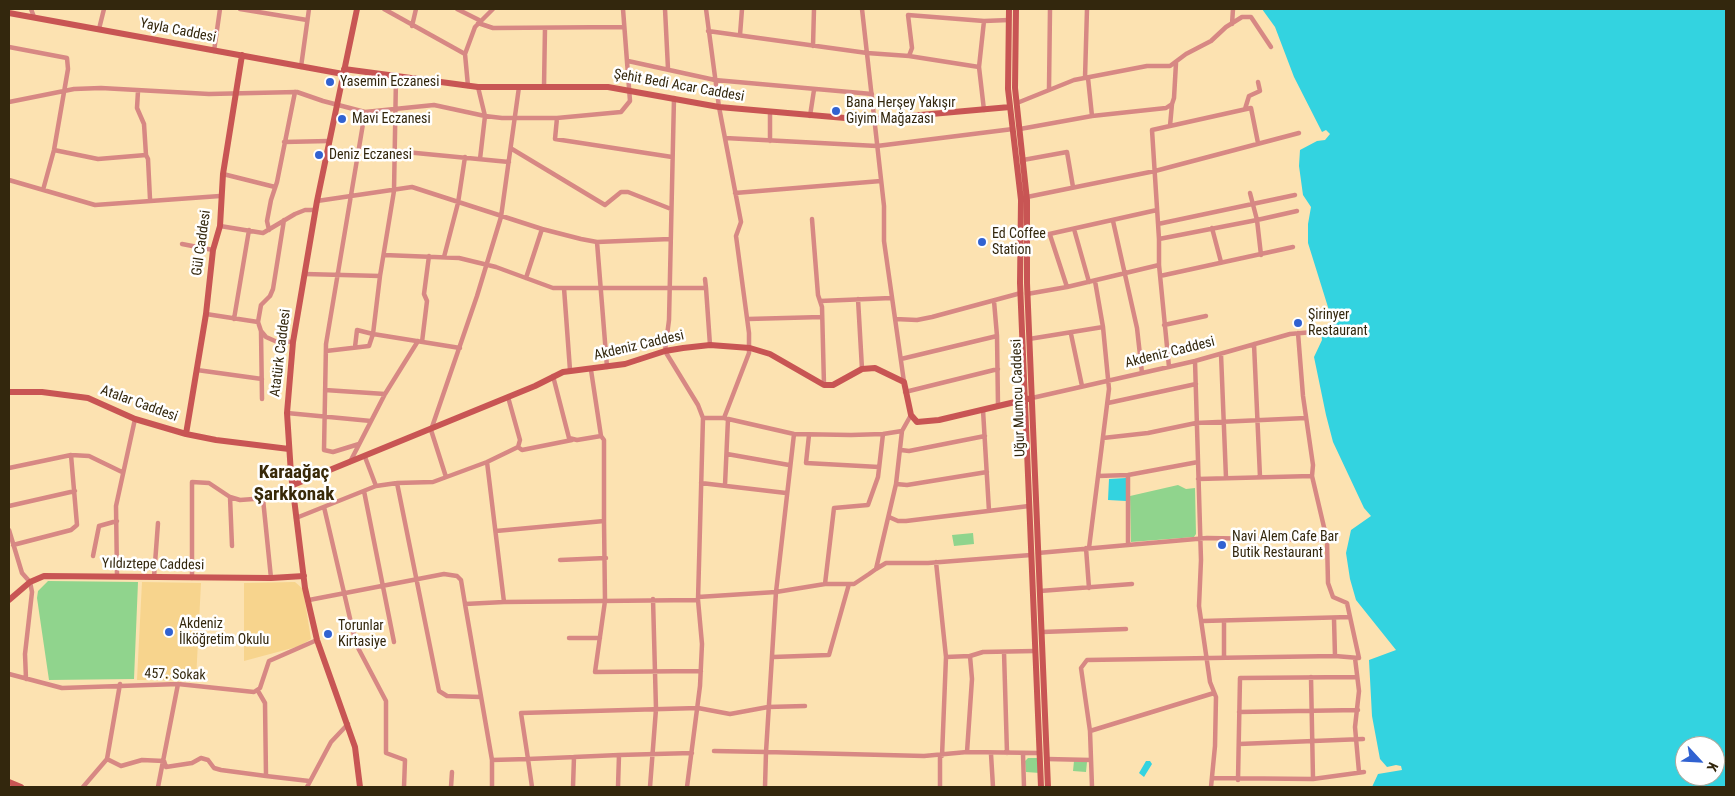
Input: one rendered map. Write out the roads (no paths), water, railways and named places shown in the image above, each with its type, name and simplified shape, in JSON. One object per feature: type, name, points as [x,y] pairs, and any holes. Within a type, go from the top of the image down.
[{"type":"street","points":[[31,9],[34,17]]},
{"type":"street","points":[[99,29],[104,9]]},
{"type":"street","points":[[214,51],[220,9]]},
{"type":"street","points":[[240,9],[307,20]]},
{"type":"street","points":[[301,66],[309,9]]},
{"type":"street","name":"Atatürk Caddesi","points":[[357,9],[317,201],[293,342],[287,413],[296,518],[304,576],[317,640],[356,748],[360,787]]},
{"type":"street","points":[[384,9],[465,54]]},
{"type":"street","points":[[412,26],[416,9]]},
{"type":"street","points":[[457,9],[493,28],[624,27]]},
{"type":"street","points":[[468,86],[465,54],[478,21],[493,9]]},
{"type":"street","points":[[9,102],[87,88],[237,94],[295,92],[365,112],[434,105],[485,116],[516,118],[557,118],[621,112],[629,104],[630,90],[623,9]]},
{"type":"street","points":[[665,9],[668,69]]},
{"type":"street","points":[[706,9],[719,107],[741,222],[736,236],[748,319],[750,348],[726,419],[726,485]]},
{"type":"street","points":[[740,35],[742,9]]},
{"type":"street","points":[[813,46],[814,9]]},
{"type":"street","points":[[862,9],[881,181],[884,241],[905,392],[911,416],[902,431],[896,484],[876,569]]},
{"type":"street","points":[[906,9],[912,48],[909,56]]},
{"type":"street","name":"Uğur Mumcu Caddesi","points":[[1009,9],[1008,89],[1010,107],[1017,129],[1023,160],[1027,198],[1024,239],[1024,294],[1035,554],[1041,787]]},
{"type":"street","name":"Uğur Mumcu Caddesi","points":[[1016,9],[1015,88],[1024,239]]},
{"type":"street","points":[[1049,89],[1050,9]]},
{"type":"street","points":[[1087,9],[1087,78],[1092,116]]},
{"type":"street","points":[[1232,24],[1233,9]]},
{"type":"street","name":"Yayla Caddesi","points":[[9,13],[214,51],[343,71]]},
{"type":"street","points":[[908,15],[984,21],[1009,20]]},
{"type":"street","points":[[1016,103],[1049,89],[1087,78],[1147,66],[1170,66],[1186,54],[1211,41],[1242,18],[1251,17],[1271,47]]},
{"type":"street","points":[[984,21],[979,66],[984,110]]},
{"type":"street","points":[[544,87],[545,28]]},
{"type":"street","points":[[708,31],[866,53],[909,56],[979,66]]},
{"type":"street","points":[[9,47],[67,58],[68,69],[54,150],[43,190]]},
{"type":"street","name":"Gül Caddesi","points":[[186,434],[206,314],[213,250],[220,226],[220,196],[242,55]]},
{"type":"street","points":[[628,61],[715,80],[872,94]]},
{"type":"street","points":[[1170,126],[1176,63]]},
{"type":"street","name":"Şehit Bedi Acar Caddesi","points":[[343,71],[478,87],[594,86],[630,90],[719,107],[810,116],[875,119],[1010,107]]},
{"type":"street","points":[[326,351],[370,346],[394,191],[396,77]]},
{"type":"street","points":[[1245,109],[1248,96],[1260,91],[1258,82]]},
{"type":"street","points":[[478,87],[485,116],[480,159]]},
{"type":"street","points":[[446,477],[431,430],[460,348],[501,217],[512,149],[519,87]]},
{"type":"street","points":[[810,116],[814,90]]},
{"type":"street","points":[[138,91],[137,108],[144,124],[150,200]]},
{"type":"street","points":[[269,230],[267,222],[295,92]]},
{"type":"street","points":[[674,98],[670,320],[665,351],[698,405],[703,418],[698,598],[702,644],[701,671],[687,787]]},
{"type":"street","points":[[725,138],[877,146],[1017,129],[1092,116],[1166,108],[1172,104]]},
{"type":"street","points":[[1169,367],[1159,265],[1160,239],[1152,130],[1251,108],[1258,143]]},
{"type":"street","points":[[360,444],[333,452],[325,451],[324,418],[326,351],[337,274],[365,112]]},
{"type":"street","points":[[770,113],[770,141]]},
{"type":"street","points":[[557,118],[555,139],[672,158]]},
{"type":"street","points":[[1027,198],[1154,171],[1299,133]]},
{"type":"street","points":[[284,142],[329,141]]},
{"type":"street","points":[[512,149],[605,205],[621,192],[628,192],[671,210]]},
{"type":"street","points":[[54,150],[98,159],[146,155]]},
{"type":"street","points":[[395,151],[510,162]]},
{"type":"street","points":[[1023,160],[1067,152],[1073,187]]},
{"type":"street","points":[[444,256],[458,203],[465,157]]},
{"type":"street","points":[[223,174],[275,187]]},
{"type":"street","points":[[9,180],[95,205],[220,196]]},
{"type":"street","points":[[735,193],[881,181]]},
{"type":"street","points":[[317,201],[412,187],[542,230],[597,242],[670,239]]},
{"type":"street","points":[[1250,193],[1257,220],[1261,255]]},
{"type":"street","points":[[1158,224],[1295,195]]},
{"type":"street","points":[[220,226],[263,233],[305,210],[316,210]]},
{"type":"street","points":[[1024,239],[1050,235],[1157,210]]},
{"type":"street","points":[[1160,239],[1297,211]]},
{"type":"street","points":[[812,219],[818,295],[822,317],[824,385],[833,385],[862,369],[875,368],[904,382]]},
{"type":"street","points":[[262,399],[261,331],[258,322],[261,305],[270,296],[273,289],[284,220]]},
{"type":"street","points":[[1113,221],[1137,328],[1142,373]]},
{"type":"street","points":[[1212,228],[1221,262]]},
{"type":"street","points":[[1074,229],[1089,282]]},
{"type":"street","points":[[234,319],[249,230]]},
{"type":"street","points":[[526,278],[542,230]]},
{"type":"street","points":[[1050,235],[1067,287]]},
{"type":"street","points":[[597,242],[607,368]]},
{"type":"street","points":[[182,244],[213,250]]},
{"type":"street","points":[[1160,276],[1293,247]]},
{"type":"street","points":[[384,254],[444,256],[487,265],[548,286],[564,288],[706,288]]},
{"type":"street","points":[[350,462],[385,394],[420,342],[427,300],[424,294],[429,256]]},
{"type":"street","points":[[895,319],[917,320],[1024,294],[1067,287],[1159,265]]},
{"type":"street","points":[[305,274],[380,276]]},
{"type":"street","points":[[705,278],[710,345]]},
{"type":"street","points":[[1089,588],[1088,548],[1110,380],[1104,327],[1094,281]]},
{"type":"street","points":[[564,288],[570,370]]},
{"type":"street","name":"Uğur Mumcu Caddesi","points":[[1024,294],[1029,339],[1029,506],[1040,591],[1048,787]]},
{"type":"street","points":[[820,301],[891,298]]},
{"type":"street","points":[[858,299],[862,369]]},
{"type":"street","points":[[994,301],[997,336],[998,406]]},
{"type":"street","points":[[206,314],[258,322]]},
{"type":"street","points":[[1164,325],[1206,316]]},
{"type":"street","points":[[748,319],[822,317]]},
{"type":"street","points":[[1029,339],[1071,334],[1104,327]]},
{"type":"street","points":[[355,347],[357,330],[460,348]]},
{"type":"street","points":[[261,331],[266,337],[275,341],[293,342]]},
{"type":"street","name":"Akdeniz Caddesi","points":[[911,416],[916,422],[924,423],[1195,361],[1298,333],[1313,332]]},
{"type":"street","points":[[1092,787],[1090,731],[1081,670],[1086,661],[1334,656],[1360,658],[1347,603],[1332,597],[1328,583],[1326,540],[1312,476],[1313,465],[1306,418],[1298,333]]},
{"type":"street","points":[[1071,334],[1082,386]]},
{"type":"street","points":[[901,359],[997,336]]},
{"type":"street","points":[[1254,344],[1260,477]]},
{"type":"street","name":"Akdeniz Caddesi","points":[[293,486],[431,430],[553,376],[570,370],[591,370],[625,364],[665,351],[710,345],[750,348],[770,354],[824,385]]},
{"type":"street","points":[[1221,354],[1226,478]]},
{"type":"street","points":[[1195,361],[1201,578],[1199,606],[1203,621],[1210,682],[1214,693],[1216,714],[1210,787]]},
{"type":"street","points":[[905,392],[998,369]]},
{"type":"street","points":[[197,370],[262,379]]},
{"type":"street","points":[[591,370],[600,436],[604,440],[606,558],[605,601],[595,672],[701,671]]},
{"type":"street","points":[[553,376],[566,433],[572,440]]},
{"type":"street","points":[[1108,403],[1196,384]]},
{"type":"street","points":[[325,390],[385,394]]},
{"type":"street","name":"Atalar Caddesi","points":[[9,392],[42,392],[88,398],[135,419],[186,434],[216,440],[289,449]]},
{"type":"street","points":[[296,518],[376,486],[397,483],[433,482],[487,462],[518,447],[520,440],[508,397]]},
{"type":"street","points":[[983,410],[989,511]]},
{"type":"street","points":[[287,413],[370,421]]},
{"type":"street","points":[[703,418],[726,419],[794,434],[883,434],[902,431]]},
{"type":"street","points":[[1103,438],[1148,433],[1196,423],[1224,420],[1306,418]]},
{"type":"street","points":[[117,576],[116,506],[135,419]]},
{"type":"street","points":[[765,787],[768,707],[773,658],[776,592],[794,434]]},
{"type":"street","points":[[809,434],[806,463],[879,467]]},
{"type":"street","points":[[824,584],[834,508],[868,505],[872,498],[879,467],[883,434]]},
{"type":"street","points":[[518,447],[522,450],[600,436]]},
{"type":"street","points":[[901,450],[909,451],[985,436]]},
{"type":"street","points":[[727,454],[789,466]]},
{"type":"street","points":[[9,468],[71,455],[89,456],[122,472]]},
{"type":"street","points":[[11,544],[71,530],[78,525],[71,455]]},
{"type":"street","points":[[364,457],[376,486]]},
{"type":"street","points":[[487,462],[504,602]]},
{"type":"street","points":[[1098,476],[1128,475],[1198,462]]},
{"type":"street","points":[[896,484],[907,485],[987,472]]},
{"type":"street","points":[[1128,475],[1128,544]]},
{"type":"street","points":[[1198,479],[1312,476]]},
{"type":"street","points":[[192,578],[192,482],[209,483],[230,497],[240,500],[294,496]]},
{"type":"street","points":[[701,482],[786,493]]},
{"type":"street","points":[[397,483],[440,692],[447,696],[481,697]]},
{"type":"street","points":[[9,506],[74,491]]},
{"type":"street","points":[[364,491],[394,642]]},
{"type":"street","points":[[230,497],[232,546]]},
{"type":"street","points":[[263,499],[271,578]]},
{"type":"street","points":[[889,517],[898,521],[906,521],[1029,506]]},
{"type":"street","points":[[324,507],[346,594],[356,644],[386,701],[386,753],[405,760],[404,787]]},
{"type":"street","points":[[93,556],[99,526],[116,521]]},
{"type":"street","points":[[496,531],[604,521]]},
{"type":"street","points":[[154,577],[158,523]]},
{"type":"street","points":[[9,530],[11,544],[22,573],[30,582],[32,592],[25,654],[26,679]]},
{"type":"street","points":[[465,604],[698,598],[776,592],[824,584],[849,584],[858,582],[886,563],[936,562],[1227,537],[1297,541],[1326,540]]},
{"type":"street","points":[[560,560],[606,558]]},
{"type":"street","points":[[936,562],[946,656],[940,787]]},
{"type":"street","points":[[309,600],[444,574],[457,576],[461,580],[492,760],[492,787]]},
{"type":"street","name":"Yıldıztepe Caddesi","points":[[9,600],[30,582],[44,576],[271,578],[304,576]]},
{"type":"street","points":[[773,658],[829,655],[849,584]]},
{"type":"street","points":[[1040,591],[1132,584]]},
{"type":"street","points":[[650,787],[656,709],[653,599]]},
{"type":"street","points":[[1203,621],[1224,622],[1350,617]]},
{"type":"street","points":[[1334,619],[1334,656]]},
{"type":"street","points":[[1224,622],[1224,658]]},
{"type":"street","points":[[1042,632],[1126,629]]},
{"type":"street","points":[[569,638],[600,638]]},
{"type":"street","points":[[266,776],[265,703],[258,691],[269,661],[317,640]]},
{"type":"street","points":[[946,656],[970,656],[983,652],[1036,651]]},
{"type":"street","points":[[1004,652],[1007,754]]},
{"type":"street","points":[[967,752],[972,679],[970,656]]},
{"type":"street","points":[[1212,778],[1238,780],[1313,779],[1362,772],[1356,739],[1359,691],[1355,658]]},
{"type":"street","name":"457. Sokak","points":[[9,674],[62,688],[120,684],[178,684],[258,691]]},
{"type":"street","points":[[1311,677],[1313,779]]},
{"type":"street","points":[[1238,780],[1240,678],[1357,677]]},
{"type":"street","points":[[84,787],[108,759],[120,684]]},
{"type":"street","points":[[158,787],[178,684]]},
{"type":"street","points":[[1090,731],[1214,693]]},
{"type":"street","points":[[532,787],[521,713],[698,708],[730,714],[768,707],[805,706]]},
{"type":"street","points":[[1239,712],[1358,710]]},
{"type":"street","points":[[307,787],[331,742],[348,724]]},
{"type":"street","points":[[1238,744],[1312,743],[1363,739]]},
{"type":"street","points":[[714,751],[941,756],[967,752],[991,754],[1040,753]]},
{"type":"street","points":[[492,760],[692,752]]},
{"type":"street","points":[[991,754],[992,787]]},
{"type":"street","points":[[1024,754],[1024,787]]},
{"type":"street","points":[[618,787],[619,755]]},
{"type":"street","points":[[573,787],[573,762],[576,756]]},
{"type":"street","points":[[164,761],[166,767],[192,763],[201,758],[208,760],[214,768],[220,770],[309,781]]},
{"type":"street","points":[[108,759],[121,766],[142,760],[164,761]]},
{"type":"street","points":[[1047,759],[1091,760]]},
{"type":"street","points":[[451,787],[452,772]]},
{"type":"street","points":[[9,782],[21,787]]},
{"type":"water","points":[[1262,9],[1726,9],[1726,787],[1372,787],[1378,774],[1402,770],[1401,766],[1396,765],[1387,767],[1380,759],[1372,716],[1369,660],[1396,650],[1356,600],[1350,579],[1346,553],[1351,530],[1371,516],[1364,508],[1333,442],[1314,357],[1322,340],[1321,330],[1340,321],[1332,320],[1308,243],[1308,224],[1311,207],[1303,195],[1299,166],[1300,150],[1317,141],[1325,140],[1330,134],[1326,130],[1322,132],[1294,77],[1275,27]]},
{"type":"water","points":[[1126,478],[1126,501],[1108,500],[1109,479]]},
{"type":"water","points":[[1146,761],[1150,761],[1152,764],[1144,777],[1139,773]]},
{"type":"place","name":"Yasemin Eczanesi","points":[[330,82]]},
{"type":"place","name":"Bana Herşey Yakışır Giyim Mağazası","points":[[836,111]]},
{"type":"place","name":"Mavi Eczanesi","points":[[342,119]]},
{"type":"place","name":"Deniz Eczanesi","points":[[319,155]]},
{"type":"place","name":"Ed Coffee Station","points":[[982,242]]},
{"type":"place","name":"Şirinyer Restaurant","points":[[1298,323]]},
{"type":"place","name":"Navi Alem Cafe Bar Butik Restaurant","points":[[1222,545]]},
{"type":"place","name":"Akdeniz İlköğretim Okulu","points":[[169,632]]},
{"type":"place","name":"Torunlar Kirtasiye","points":[[328,634]]},
{"type":"district","name":"Karaağaç Şarkkonak","points":[[294,484]]}]
